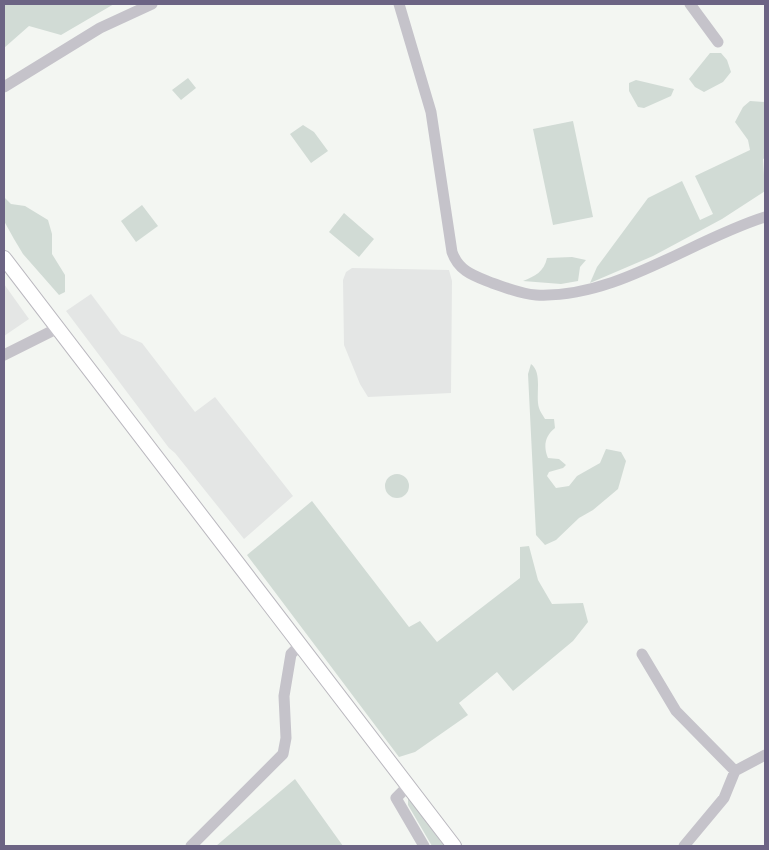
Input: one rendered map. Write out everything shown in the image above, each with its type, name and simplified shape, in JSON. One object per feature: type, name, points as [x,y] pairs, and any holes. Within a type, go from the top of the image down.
[{"type":"main road","points":[[4,258],[454,846]]},
{"type":"street","points":[[4,87],[100,28],[152,4]]},
{"type":"street","points":[[399,4],[431,112],[452,252],[455,261],[468,273],[520,292],[537,295],[572,292],[614,282],[738,226],[765,217]]},
{"type":"street","points":[[690,4],[718,42]]},
{"type":"street","points":[[4,355],[58,328]]},
{"type":"street","points":[[191,846],[283,754],[286,738],[284,696],[291,654],[300,645]]},
{"type":"street","points":[[642,654],[676,711],[735,771]]},
{"type":"street","points":[[684,846],[724,798],[735,771],[765,755]]},
{"type":"street","points":[[408,786],[396,798],[424,846]]},
{"type":"shaded area","points":[[4,4],[114,4],[61,35],[29,26],[4,48]]},
{"type":"shaded area","points":[[710,53],[721,53],[727,60],[731,72],[723,82],[704,92],[695,87],[689,79]]},
{"type":"shaded area","points":[[188,78],[196,88],[181,100],[172,90]]},
{"type":"shaded area","points":[[636,80],[674,89],[671,96],[644,108],[638,107],[629,91],[629,83]]},
{"type":"shaded area","points":[[750,101],[765,102],[765,158],[763,159],[765,191],[722,219],[653,256],[590,283],[597,267],[648,198],[682,181],[700,220],[713,214],[695,176],[750,150],[748,140],[735,122],[743,107]]},
{"type":"shaded area","points":[[573,121],[593,217],[553,225],[533,129]]},
{"type":"shaded area","points":[[303,125],[314,132],[328,151],[311,163],[290,134]]},
{"type":"shaded area","points":[[4,197],[11,204],[25,206],[48,220],[52,234],[52,254],[65,275],[65,292],[59,295],[23,254],[4,221]]},
{"type":"shaded area","points":[[142,205],[158,226],[136,242],[121,221]]},
{"type":"shaded area","points":[[344,213],[374,239],[359,257],[329,232]]},
{"type":"shaded area","points":[[572,257],[586,260],[580,267],[578,281],[561,284],[523,281],[538,273],[544,267],[547,258]]},
{"type":"shaded area","points":[[352,268],[449,270],[452,281],[451,393],[368,397],[360,384],[344,345],[343,280],[346,272]]},
{"type":"shaded area","points":[[4,284],[29,319],[4,336]]},
{"type":"shaded area","points":[[91,294],[121,334],[142,343],[195,412],[215,397],[293,496],[244,539],[169,448],[66,311]]},
{"type":"shaded area","points":[[531,364],[535,368],[538,378],[539,409],[545,419],[554,419],[555,428],[549,434],[545,445],[546,454],[548,458],[559,459],[566,465],[563,468],[549,472],[547,476],[556,488],[569,486],[577,476],[600,463],[606,449],[621,452],[626,461],[618,489],[593,510],[579,518],[556,540],[545,545],[536,535],[528,374]]},
{"type":"shaded area","points":[[397,474],[406,477],[409,486],[406,495],[397,498],[388,495],[385,486],[388,477]]},
{"type":"shaded area","points":[[312,501],[409,627],[420,621],[437,642],[520,578],[520,547],[529,546],[538,580],[552,604],[583,603],[588,622],[573,641],[513,691],[497,672],[459,703],[468,715],[415,752],[399,757],[247,555]]},
{"type":"shaded area","points":[[295,779],[343,846],[216,846]]},
{"type":"shaded area","points":[[408,797],[444,846],[432,846],[408,805]]}]
